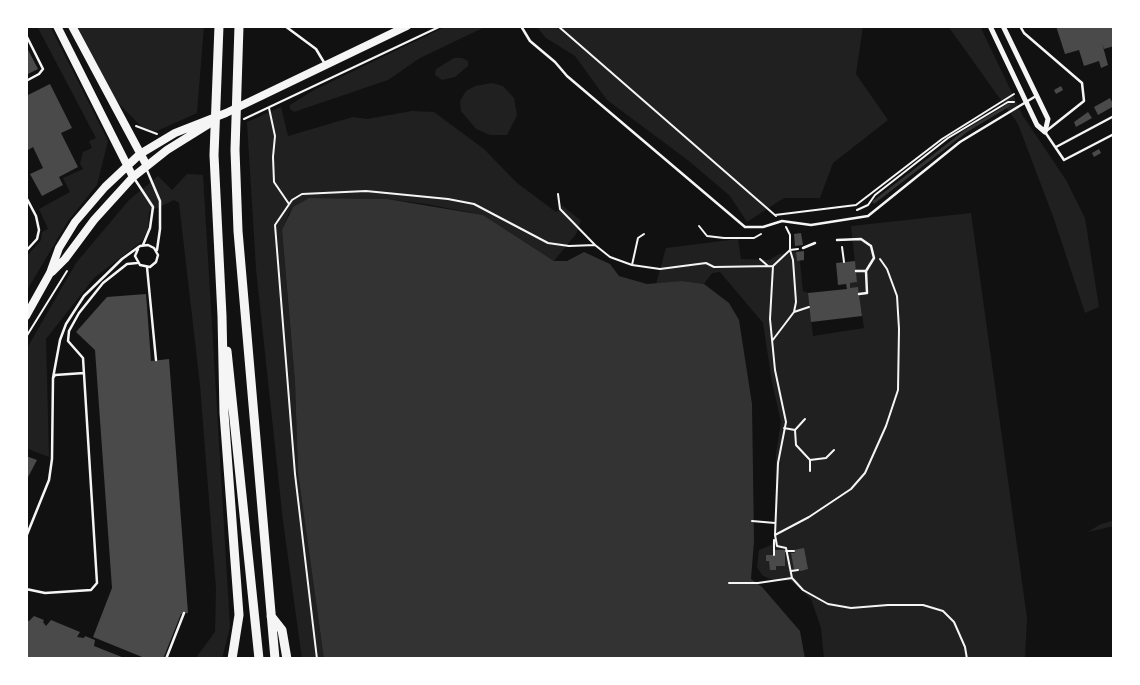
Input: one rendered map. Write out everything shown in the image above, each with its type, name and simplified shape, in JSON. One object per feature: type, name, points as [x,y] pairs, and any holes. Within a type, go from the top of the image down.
[{"type":"highway","points":[[219,26],[214,155],[222,316],[224,413],[239,615],[232,659]]},
{"type":"highway","points":[[239,26],[235,150],[238,231],[266,529],[275,659]]},
{"type":"highway","points":[[222,316],[232,382],[259,659]]},
{"type":"highway","points":[[271,616],[282,630],[287,659]]},
{"type":"main road","points":[[57,26],[102,112],[126,166],[133,177]]},
{"type":"main road","points":[[72,26],[146,167]]},
{"type":"main road","points":[[26,316],[50,273],[59,248],[75,222],[126,166],[140,154],[161,141],[226,113],[407,26]]},
{"type":"main road","points":[[50,273],[65,259],[107,204],[133,177],[167,150],[226,113]]},
{"type":"street","points":[[990,26],[1037,125],[1045,132],[1048,119],[1003,26]]},
{"type":"lane","points":[[285,26],[316,49],[325,65]]},
{"type":"lane","points":[[521,26],[530,42],[555,62],[567,76],[746,227],[764,227],[782,221],[811,225],[868,216],[960,142],[1036,96]]},
{"type":"lane","points":[[1020,26],[1024,33],[1082,83],[1084,101],[1045,132],[1064,160],[1114,134]]},
{"type":"lane","points":[[26,35],[43,69],[39,74],[26,81]]},
{"type":"lane","points":[[1056,147],[1114,116]]},
{"type":"lane","points":[[146,167],[160,201],[160,229],[156,262],[147,267]]},
{"type":"lane","points":[[133,177],[153,207],[150,228],[143,246]]},
{"type":"lane","points":[[26,196],[36,216],[39,230],[37,239],[26,251]]},
{"type":"lane","points":[[837,240],[861,239],[871,246],[874,251],[874,258],[866,271],[867,293],[859,294]]},
{"type":"lane","points":[[803,248],[815,244]]},
{"type":"lane","points":[[26,536],[48,480],[52,459],[53,378],[60,340],[74,311],[97,282],[143,246],[151,246],[156,251]]},
{"type":"lane","points":[[137,263],[135,256],[138,249]]},
{"type":"lane","points":[[26,589],[45,593],[91,590],[97,583],[83,358],[68,340],[69,331],[79,313],[103,283],[127,264],[137,263],[147,267]]},
{"type":"lane","points":[[147,267],[156,360]]},
{"type":"lane","points":[[856,272],[866,271]]},
{"type":"lane","points":[[53,378],[55,375],[84,373]]},
{"type":"lane","points":[[166,659],[184,614]]},
{"type":"path","points":[[558,26],[782,221]]},
{"type":"path","points":[[775,215],[856,205],[942,139],[1020,89]]},
{"type":"path","points":[[857,210],[868,205],[875,195],[948,138],[1008,102],[1014,102],[1018,97]]},
{"type":"path","points":[[269,108],[276,136],[273,157],[274,182],[289,204]]},
{"type":"path","points":[[134,124],[144,131],[156,133],[161,141]]},
{"type":"path","points":[[317,659],[295,474],[275,225],[289,204],[302,194],[366,191],[448,199],[474,204],[548,243],[568,246],[596,245]]},
{"type":"path","points":[[558,194],[560,209],[596,245],[610,256],[632,265],[660,269],[706,263],[714,267],[773,266],[790,250]]},
{"type":"path","points":[[699,226],[707,236],[724,238],[754,238],[768,230]]},
{"type":"path","points":[[632,265],[638,238],[644,234]]},
{"type":"path","points":[[772,341],[794,312],[796,302],[790,235]]},
{"type":"path","points":[[775,535],[809,517],[851,489],[865,474],[886,426],[898,390],[898,304],[887,269],[874,251]]},
{"type":"path","points":[[844,255],[844,262]]},
{"type":"path","points":[[760,259],[768,266]]},
{"type":"path","points":[[773,266],[770,319],[775,370],[786,422],[778,463],[774,555]]},
{"type":"path","points":[[794,312],[809,307]]},
{"type":"path","points":[[804,419],[795,430],[796,444],[810,460],[810,471]]},
{"type":"path","points":[[784,428],[795,430]]},
{"type":"path","points":[[810,460],[826,458],[834,450]]},
{"type":"path","points":[[752,521],[775,523]]},
{"type":"path","points":[[775,535],[777,546],[786,548],[792,578],[803,590],[828,604],[851,608],[923,605],[942,612],[954,622],[965,647],[967,659]]},
{"type":"path","points":[[786,551],[794,552]]},
{"type":"path","points":[[791,571],[798,570]]},
{"type":"path","points":[[729,583],[758,583],[792,578]]},
{"type":"shaded area","points":[[37,26],[50,26],[108,141],[97,185],[68,221],[26,292],[26,257],[41,240],[42,232],[48,229],[39,209],[70,192],[63,178],[83,169],[80,164],[83,152],[92,148],[89,141],[96,138]]},
{"type":"shaded area","points":[[77,26],[204,26],[197,113],[157,131],[144,129],[116,101]]},
{"type":"shaded area","points":[[447,26],[487,26],[420,58],[388,80],[294,112],[290,109],[290,105],[314,90]]},
{"type":"shaded area","points":[[536,26],[863,26],[856,74],[888,120],[833,163],[820,198],[784,198],[747,222],[730,196],[689,161],[607,100],[575,56],[546,38]]},
{"type":"shaded area","points":[[948,26],[980,26],[1023,116],[1066,180],[1085,218],[1099,307],[1085,313],[1054,219],[1018,124]]},
{"type":"shaded area","points":[[454,58],[462,58],[468,61],[468,66],[455,77],[442,80],[435,75],[436,69]]},
{"type":"shaded area","points":[[492,83],[503,86],[514,98],[517,115],[507,135],[490,135],[476,129],[461,111],[460,101],[466,91],[475,86]]},
{"type":"shaded area","points":[[281,107],[288,136],[353,117],[367,119],[412,111],[434,112],[484,149],[517,183],[556,212],[563,206],[581,221],[576,234],[554,261],[483,215],[426,204],[387,199],[309,198],[293,207],[289,213],[282,231],[295,382],[298,473],[324,659],[302,659],[283,521],[256,269],[247,122]]},
{"type":"shaded area","points":[[187,174],[203,175],[230,627],[222,659],[195,659],[215,632],[216,589],[200,385],[179,203],[174,200],[149,212],[148,229],[142,241],[94,278],[46,339],[49,457],[26,448],[26,350],[76,263],[129,200],[158,176],[172,190]]},
{"type":"shaded area","points":[[309,198],[387,199],[483,215],[554,261],[567,261],[584,252],[610,264],[619,276],[647,284],[682,281],[704,284],[729,303],[739,320],[752,404],[754,541],[751,579],[762,587],[800,631],[805,659],[324,659],[298,473],[295,382],[282,230],[293,207]]},
{"type":"shaded area","points":[[971,213],[1027,618],[1025,659],[824,659],[821,628],[811,599],[791,581],[770,579],[762,575],[757,567],[759,550],[771,545],[775,535],[776,453],[781,422],[772,382],[763,323],[720,272],[712,273],[704,284],[682,281],[656,284],[666,248],[738,239],[741,259],[769,260],[779,254],[796,252],[797,261],[800,261],[803,291],[808,293],[813,336],[864,328],[858,288],[850,288],[850,283],[857,282],[851,226]]},
{"type":"shaded area","points":[[1114,520],[1114,526],[1088,532],[1099,525]]},
{"type":"building","points":[[1056,26],[1114,26],[1114,46],[1104,49],[1102,43],[1108,65],[1101,68],[1099,61],[1084,66],[1079,50],[1065,54]]},
{"type":"building","points":[[26,46],[38,69],[26,75]]},
{"type":"building","points":[[50,84],[72,128],[61,133],[78,167],[59,177],[63,185],[42,196],[30,174],[43,168],[33,147],[28,150],[26,146],[26,96]]},
{"type":"building","points":[[1061,86],[1063,90],[1056,94],[1054,90]]},
{"type":"building","points":[[1110,98],[1114,106],[1098,115],[1094,107]]},
{"type":"building","points":[[1088,112],[1092,118],[1076,127],[1074,122]]},
{"type":"building","points":[[1099,149],[1101,153],[1094,157],[1092,153]]},
{"type":"building","points":[[801,233],[803,245],[795,246],[794,234]]},
{"type":"building","points":[[804,251],[804,260],[797,261],[796,252]]},
{"type":"building","points":[[855,261],[857,282],[850,283],[850,288],[858,287],[862,316],[811,322],[808,293],[847,289],[846,284],[838,285],[836,263]]},
{"type":"building","points":[[146,294],[151,361],[169,359],[188,613],[181,614],[163,659],[147,659],[93,637],[112,588],[95,350],[76,332],[107,297]]},
{"type":"building","points":[[26,456],[37,460],[26,481]]},
{"type":"building","points":[[804,548],[808,569],[801,571],[794,569],[791,553],[795,553],[794,550]]},
{"type":"building","points":[[775,550],[785,550],[785,566],[776,566],[776,570],[770,570],[769,561],[766,561],[766,555],[774,555]]},
{"type":"building","points":[[34,616],[44,620],[43,622],[46,626],[51,620],[80,632],[77,637],[84,638],[85,636],[95,640],[94,646],[127,659],[26,659],[26,620],[29,621]]},
{"type":"waterway","points":[[874,202],[966,131],[1009,105]]}]
